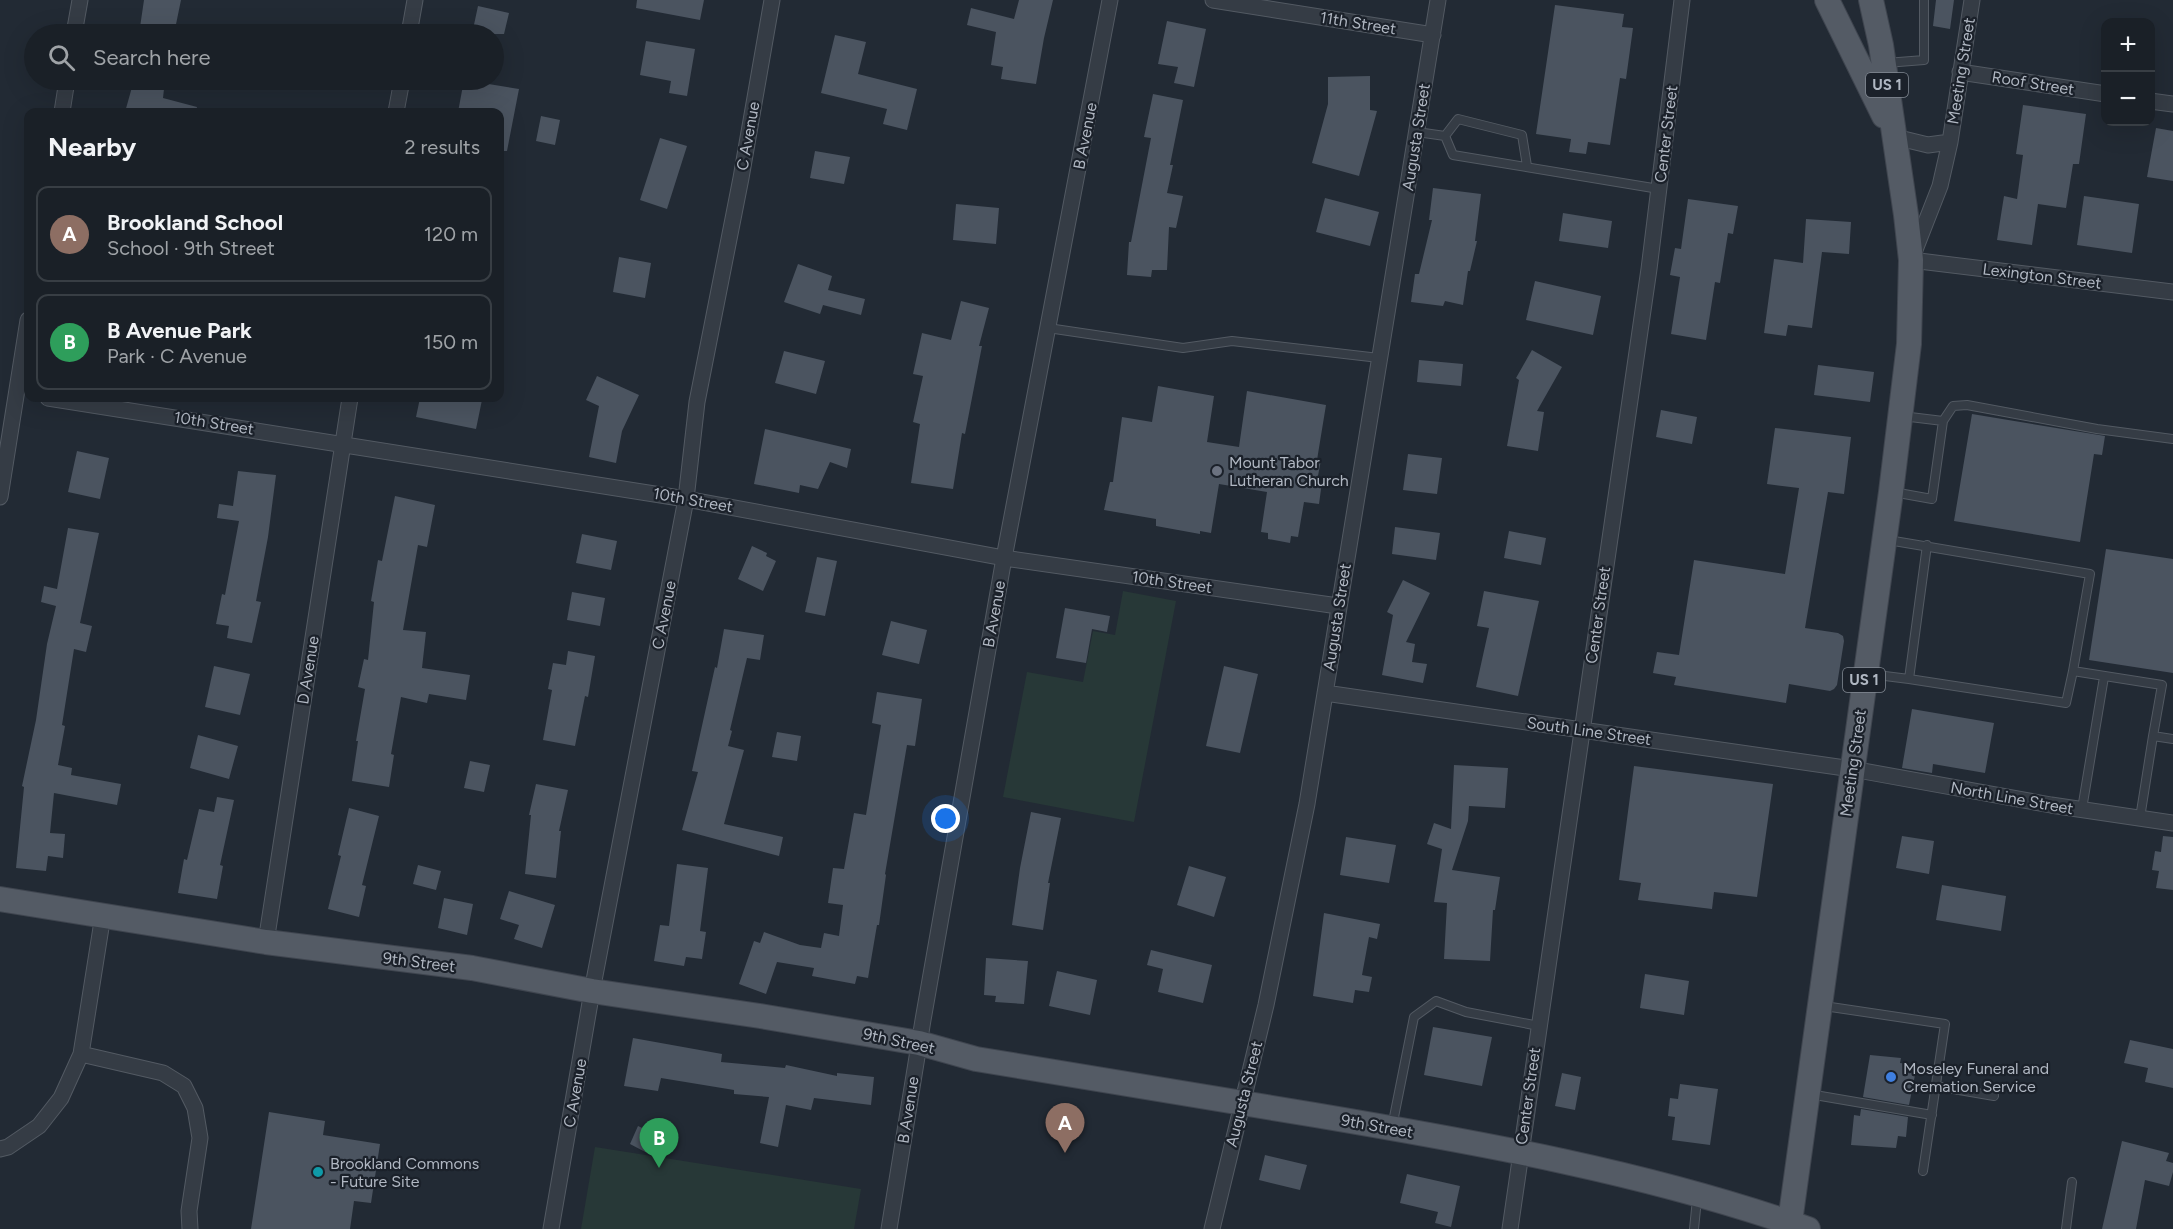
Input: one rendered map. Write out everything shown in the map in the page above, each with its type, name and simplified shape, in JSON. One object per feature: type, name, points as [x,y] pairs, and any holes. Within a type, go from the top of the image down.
[{"type":"main road","points":[[1827,0],[1895,137]]},
{"type":"main road","name":"US 1","points":[[1871,0],[1895,137]]},
{"type":"main road","name":"Meeting Street","points":[[1796,1227],[1807,1094],[1891,492],[1909,344],[1911,260],[1895,137]]},
{"type":"main road","name":"9th Street","points":[[0,899],[266,942],[472,968],[592,991],[919,1043],[976,1059],[1392,1128],[1520,1152],[1698,1195],[1796,1227]]},
{"type":"street","points":[[76,24],[80,0]]},
{"type":"street","points":[[411,24],[415,0]]},
{"type":"street","name":"C Avenue","points":[[551,1229],[592,991],[686,499],[698,402],[772,0]]},
{"type":"street","name":"B Avenue","points":[[889,1229],[919,1043],[1004,558],[1110,0]]},
{"type":"street","name":"11th Street","points":[[1213,0],[1432,35]]},
{"type":"street","name":"Augusta Street","points":[[1212,1229],[1266,1005],[1307,804],[1438,0]]},
{"type":"street","name":"Center Street","points":[[1510,1229],[1647,281],[1682,0]]},
{"type":"street","name":"Meeting Street","points":[[1911,260],[1940,186],[1950,142],[1972,0]]},
{"type":"street","name":"Roof Street","points":[[1960,72],[2101,93]]},
{"type":"street","points":[[63,108],[65,90]]},
{"type":"street","points":[[397,108],[400,90]]},
{"type":"street","points":[[2155,102],[2173,104]]},
{"type":"street","name":"Meeting Street","points":[[1895,137],[1928,145],[1950,142]]},
{"type":"street","name":"Lexington Street","points":[[1911,260],[2173,291]]},
{"type":"street","points":[[0,497],[23,393]]},
{"type":"street","name":"10th Street","points":[[74,402],[686,499],[1004,558],[1338,606]]},
{"type":"street","name":"D Avenue","points":[[266,942],[349,402]]},
{"type":"street","name":"South Line Street","points":[[1325,693],[1852,769]]},
{"type":"street","name":"North Line Street","points":[[1852,769],[2173,823]]},
{"type":"street","points":[[0,1149],[8,1147],[39,1126],[61,1098],[81,1054],[103,915]]},
{"type":"street","points":[[81,1054],[163,1072],[184,1086],[195,1108],[200,1138],[189,1210],[189,1229]]},
{"type":"lane","points":[[1883,64],[1924,60],[1924,0]]},
{"type":"lane","points":[[1445,136],[1458,119],[1522,135],[1527,166]]},
{"type":"lane","points":[[1417,132],[1445,136]]},
{"type":"lane","points":[[1445,136],[1453,155],[1659,189]]},
{"type":"lane","points":[[1048,328],[1183,348],[1232,341],[1379,358]]},
{"type":"lane","points":[[1891,492],[1932,499],[1943,422],[1953,406],[1967,405],[2097,429],[2173,439]]},
{"type":"lane","points":[[1901,416],[1943,422]]},
{"type":"lane","points":[[1865,673],[2066,704],[2090,574],[1884,539]]},
{"type":"lane","points":[[1909,679],[1927,545]]},
{"type":"lane","points":[[2073,671],[2162,686],[2140,818]]},
{"type":"lane","points":[[2082,809],[2104,677]]},
{"type":"lane","points":[[2153,736],[2173,739]]},
{"type":"lane","points":[[1392,1128],[1414,1017],[1436,1001],[1466,1012],[1539,1026]]},
{"type":"lane","points":[[1820,1005],[1945,1024],[1923,1171]]},
{"type":"lane","points":[[1936,1086],[1994,1096]]},
{"type":"lane","points":[[1807,1094],[1932,1115]]},
{"type":"lane","points":[[2066,1229],[2072,1182]]},
{"type":"lane","points":[[1694,1229],[1698,1195]]},
{"type":"shaded area","points":[[1123,591],[1176,601],[1134,822],[1003,797],[1027,672],[1083,682],[1093,631],[1115,635]]},
{"type":"shaded area","points":[[595,1147],[861,1189],[854,1229],[581,1229]]},
{"type":"building","points":[[144,0],[181,0],[176,24],[140,24]]},
{"type":"building","points":[[637,0],[704,0],[700,20],[636,8]]},
{"type":"building","points":[[1019,0],[1053,0],[1036,84],[1001,79],[1003,67],[991,65],[996,32],[967,25],[971,8],[1014,19]]},
{"type":"building","points":[[1936,0],[1954,0],[1950,29],[1933,26]]},
{"type":"building","points":[[1555,5],[1624,14],[1622,27],[1633,28],[1626,79],[1620,78],[1610,145],[1588,142],[1586,154],[1569,152],[1571,139],[1536,134]]},
{"type":"building","points":[[478,6],[509,13],[504,34],[504,24],[474,24]]},
{"type":"building","points":[[1167,21],[1206,29],[1194,87],[1174,83],[1178,67],[1158,64]]},
{"type":"building","points":[[835,35],[866,42],[858,74],[917,89],[907,130],[883,124],[887,109],[821,93]]},
{"type":"building","points":[[646,41],[695,49],[687,96],[669,93],[671,81],[640,75]]},
{"type":"building","points":[[1370,76],[1370,110],[1377,111],[1359,176],[1312,163],[1328,104],[1328,77]]},
{"type":"building","points":[[504,87],[519,89],[507,151],[504,151],[504,108],[459,108],[462,90],[504,90]]},
{"type":"building","points":[[131,90],[164,90],[163,98],[197,107],[197,108],[126,108]]},
{"type":"building","points":[[1153,94],[1183,100],[1167,193],[1183,196],[1176,228],[1169,227],[1167,270],[1152,270],[1151,277],[1127,275],[1129,242],[1131,242],[1151,138],[1144,137]]},
{"type":"building","points":[[2023,105],[2086,114],[2079,164],[2073,164],[2066,208],[2038,204],[2032,245],[1997,240],[2004,196],[2017,199],[2023,155],[2016,154]]},
{"type":"building","points":[[541,116],[560,120],[555,145],[536,141]]},
{"type":"building","points":[[2156,128],[2173,131],[2173,181],[2147,177]]},
{"type":"building","points":[[660,138],[687,146],[667,209],[640,200]]},
{"type":"building","points":[[815,151],[850,157],[844,184],[810,178]]},
{"type":"building","points":[[1433,188],[1481,194],[1475,241],[1477,241],[1470,271],[1468,271],[1463,305],[1445,301],[1443,306],[1411,302],[1415,274],[1419,274],[1432,220],[1429,220]]},
{"type":"building","points":[[2084,196],[2139,204],[2132,253],[2077,245]]},
{"type":"building","points":[[1325,198],[1379,212],[1370,246],[1316,232]]},
{"type":"building","points":[[1688,199],[1738,206],[1733,234],[1728,233],[1720,283],[1715,282],[1706,340],[1671,334],[1680,277],[1670,275],[1675,248],[1681,249]]},
{"type":"building","points":[[956,204],[999,208],[996,244],[953,240]]},
{"type":"building","points":[[1563,213],[1612,221],[1608,248],[1559,241]]},
{"type":"building","points":[[1806,219],[1851,222],[1849,254],[1822,252],[1812,328],[1788,325],[1786,336],[1764,333],[1774,259],[1803,263]]},
{"type":"building","points":[[619,257],[651,263],[645,298],[613,292]]},
{"type":"building","points":[[798,264],[832,276],[828,290],[865,299],[861,315],[823,305],[820,314],[784,302]]},
{"type":"building","points":[[1535,281],[1601,296],[1593,335],[1526,320]]},
{"type":"building","points":[[961,301],[989,308],[979,346],[982,346],[965,434],[962,433],[953,489],[911,483],[920,424],[913,422],[923,376],[913,374],[922,333],[951,340]]},
{"type":"building","points":[[1532,350],[1562,367],[1537,411],[1544,412],[1538,451],[1507,446],[1519,380],[1516,378]]},
{"type":"building","points":[[784,351],[825,361],[816,394],[775,383]]},
{"type":"building","points":[[1419,360],[1463,364],[1461,386],[1417,382]]},
{"type":"building","points":[[1818,365],[1874,372],[1870,402],[1814,395]]},
{"type":"building","points":[[597,376],[639,395],[622,431],[616,463],[589,457],[599,406],[586,400]]},
{"type":"building","name":"Mount Tabor Lutheran Church","points":[[1158,386],[1214,396],[1207,442],[1239,447],[1247,391],[1326,405],[1317,460],[1321,460],[1317,481],[1322,482],[1319,504],[1304,502],[1298,537],[1291,536],[1290,543],[1268,539],[1268,533],[1261,532],[1267,492],[1219,484],[1211,533],[1200,531],[1200,534],[1156,526],[1156,519],[1104,510],[1110,482],[1113,482],[1122,417],[1152,422]]},
{"type":"building","points":[[419,402],[482,402],[476,429],[416,417]]},
{"type":"building","points":[[1661,410],[1697,417],[1692,444],[1656,437]]},
{"type":"building","points":[[1972,414],[2105,436],[2102,455],[2094,454],[2080,542],[1954,521]]},
{"type":"building","points":[[1775,428],[1851,437],[1844,494],[1828,492],[1805,628],[1838,633],[1843,636],[1837,685],[1830,691],[1789,684],[1786,703],[1674,685],[1676,677],[1653,673],[1657,652],[1679,655],[1694,560],[1785,574],[1799,488],[1767,484]]},
{"type":"building","points":[[765,429],[851,449],[847,468],[830,462],[818,489],[800,485],[799,493],[754,484]]},
{"type":"building","points":[[77,451],[109,458],[100,499],[68,492]]},
{"type":"building","points":[[1408,454],[1442,458],[1437,494],[1403,490]]},
{"type":"building","points":[[238,471],[276,475],[268,537],[256,601],[261,602],[252,643],[227,638],[229,626],[216,624],[222,594],[225,595],[239,521],[217,518],[219,504],[233,506]]},
{"type":"building","points":[[395,496],[435,505],[427,547],[418,545],[403,630],[426,632],[422,668],[470,675],[466,700],[429,694],[427,703],[401,697],[391,754],[394,755],[389,787],[352,781],[365,689],[358,687],[364,659],[368,660],[374,602],[371,601],[378,560],[382,561]]},
{"type":"building","points":[[1395,527],[1440,533],[1436,560],[1392,554]]},
{"type":"building","points":[[68,528],[99,533],[80,623],[92,626],[86,652],[74,649],[58,765],[72,768],[71,775],[121,784],[117,805],[54,793],[50,833],[65,834],[63,858],[48,856],[46,871],[16,868],[24,787],[22,786],[56,606],[41,602],[44,586],[57,589]]},
{"type":"building","points":[[1509,531],[1546,538],[1541,565],[1504,558]]},
{"type":"building","points":[[582,534],[617,541],[611,570],[576,563]]},
{"type":"building","points":[[752,546],[767,553],[766,556],[776,561],[763,591],[738,579]]},
{"type":"building","points":[[2106,549],[2173,559],[2173,673],[2089,660]]},
{"type":"building","points":[[817,557],[837,561],[825,616],[805,612]]},
{"type":"building","points":[[1403,580],[1430,593],[1406,642],[1415,644],[1412,662],[1427,664],[1423,683],[1382,675],[1393,615],[1387,612]]},
{"type":"building","points":[[1484,591],[1539,601],[1518,696],[1476,687],[1489,628],[1477,626]]},
{"type":"building","points":[[572,592],[605,598],[600,626],[567,620]]},
{"type":"building","points":[[1065,608],[1110,616],[1107,632],[1092,629],[1086,663],[1056,658]]},
{"type":"building","points":[[891,621],[927,630],[919,664],[882,655]]},
{"type":"building","points":[[724,629],[764,635],[760,660],[747,658],[730,730],[732,731],[728,746],[744,750],[724,824],[783,837],[779,856],[682,830],[698,772],[692,771]]},
{"type":"building","points":[[568,651],[595,656],[588,697],[585,696],[575,746],[543,740],[552,690],[548,689],[553,663],[566,665]]},
{"type":"building","points":[[214,666],[250,674],[240,715],[205,707]]},
{"type":"building","points":[[1224,666],[1258,674],[1240,753],[1206,746]]},
{"type":"building","points":[[877,692],[922,699],[915,746],[907,745],[885,874],[879,925],[877,925],[868,978],[857,976],[855,984],[812,976],[814,968],[777,962],[766,994],[739,984],[754,941],[760,943],[764,932],[800,945],[821,948],[824,933],[839,936],[843,905],[828,903],[833,868],[844,869],[854,813],[866,815],[881,725],[872,723]]},
{"type":"building","points":[[1912,709],[1994,723],[1985,773],[1933,764],[1932,773],[1902,768]]},
{"type":"building","points":[[777,732],[801,736],[797,761],[772,757]]},
{"type":"building","points":[[198,735],[238,746],[229,779],[190,768]]},
{"type":"building","points":[[470,761],[490,765],[484,792],[464,788]]},
{"type":"building","points":[[1454,765],[1508,768],[1505,808],[1469,806],[1468,821],[1452,870],[1500,877],[1495,910],[1493,910],[1490,961],[1444,959],[1447,903],[1434,902],[1442,849],[1427,844],[1434,823],[1451,829]]},
{"type":"building","points":[[1634,766],[1773,784],[1757,897],[1714,892],[1712,909],[1638,900],[1641,883],[1619,880]]},
{"type":"building","points":[[536,784],[568,790],[559,831],[561,831],[556,878],[525,874],[531,815],[529,815]]},
{"type":"building","points":[[217,797],[234,800],[220,865],[223,866],[217,899],[178,893],[184,859],[187,860],[199,809],[214,812]]},
{"type":"building","points":[[349,808],[379,816],[362,885],[366,886],[359,917],[328,909],[341,856],[338,855]]},
{"type":"building","points":[[1031,812],[1061,818],[1048,883],[1050,883],[1043,930],[1012,925]]},
{"type":"building","points":[[1902,836],[1934,841],[1929,874],[1896,868]]},
{"type":"building","points":[[2163,836],[2173,837],[2173,890],[2156,888],[2159,871],[2152,870],[2155,851],[2161,852]]},
{"type":"building","points":[[1346,837],[1396,845],[1389,883],[1340,875]]},
{"type":"building","points":[[677,864],[708,868],[700,931],[706,932],[702,959],[686,957],[684,966],[654,961],[660,925],[669,926]]},
{"type":"building","points":[[418,865],[441,871],[436,890],[413,884]]},
{"type":"building","points":[[1189,866],[1226,877],[1214,917],[1177,905]]},
{"type":"building","points":[[1942,885],[2006,896],[2001,931],[1936,920]]},
{"type":"building","points":[[509,891],[555,905],[542,948],[514,939],[519,925],[500,919]]},
{"type":"building","points":[[444,898],[473,904],[467,935],[438,928]]},
{"type":"building","points":[[1324,913],[1380,924],[1377,939],[1369,937],[1362,975],[1372,977],[1369,992],[1355,990],[1353,1003],[1313,996]]},
{"type":"building","points":[[1151,950],[1212,965],[1203,1003],[1158,992],[1163,969],[1147,965]]},
{"type":"building","points":[[986,958],[1028,961],[1024,1004],[995,1002],[996,996],[984,995]]},
{"type":"building","points":[[1057,971],[1097,980],[1090,1015],[1049,1006]]},
{"type":"building","points":[[1645,974],[1689,981],[1684,1015],[1640,1008]]},
{"type":"building","points":[[1433,1027],[1492,1037],[1482,1086],[1424,1075]]},
{"type":"building","points":[[633,1038],[722,1054],[721,1062],[785,1068],[786,1065],[837,1076],[837,1073],[874,1077],[871,1105],[814,1098],[811,1110],[786,1105],[778,1147],[760,1143],[769,1097],[734,1094],[734,1090],[661,1078],[658,1091],[624,1086]]},
{"type":"building","points":[[2130,1040],[2173,1049],[2173,1088],[2145,1082],[2148,1068],[2124,1063]]},
{"type":"building","name":"Moseley Funeral and Cremation Service","points":[[1870,1055],[1901,1058],[1900,1063],[1917,1065],[1909,1105],[1863,1097]]},
{"type":"building","points":[[1562,1073],[1581,1077],[1575,1110],[1555,1106]]},
{"type":"building","points":[[1680,1084],[1718,1089],[1710,1145],[1672,1140],[1675,1117],[1668,1116],[1670,1098],[1678,1099]]},
{"type":"building","points":[[1861,1109],[1908,1117],[1906,1137],[1898,1136],[1896,1148],[1851,1145],[1854,1115],[1860,1116]]},
{"type":"building","name":"Brookland Commons - Future Site","points":[[269,1112],[325,1121],[323,1135],[380,1144],[371,1203],[354,1201],[350,1229],[251,1229]]},
{"type":"building","points":[[638,1126],[659,1136],[651,1155],[630,1144]]},
{"type":"building","points":[[2122,1141],[2169,1153],[2166,1161],[2173,1163],[2173,1172],[2169,1186],[2145,1180],[2136,1229],[2102,1229]]},
{"type":"building","points":[[1265,1155],[1307,1165],[1300,1190],[1259,1180]]},
{"type":"building","points":[[1407,1174],[1460,1186],[1451,1227],[1435,1223],[1438,1212],[1400,1203]]},
{"type":"place","name":"Mount Tabor Lutheran Church","points":[[1217,471]]},
{"type":"place","name":"Moseley Funeral and Cremation Service","points":[[1891,1077]]},
{"type":"place","name":"Brookland School","points":[[1065,1153]]},
{"type":"place","name":"B Avenue Park","points":[[659,1168]]},
{"type":"place","name":"Brookland Commons - Future Site","points":[[318,1172]]}]
